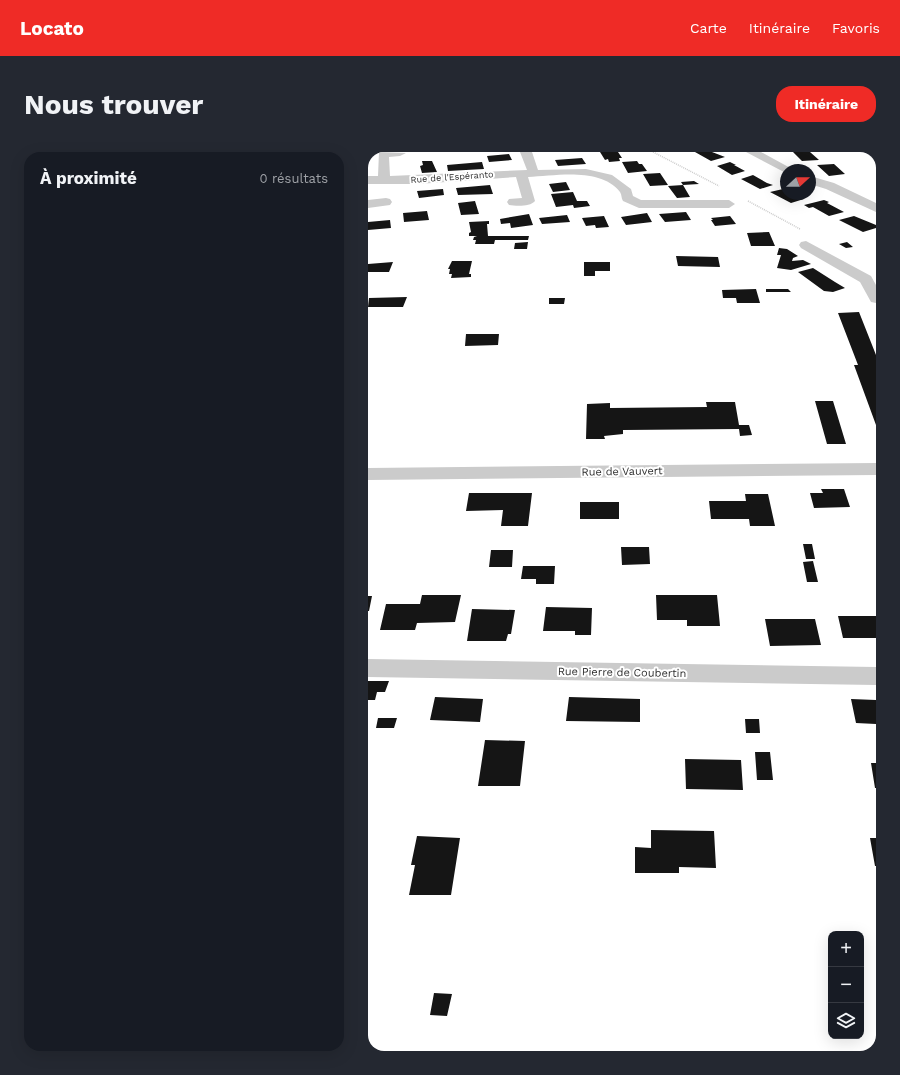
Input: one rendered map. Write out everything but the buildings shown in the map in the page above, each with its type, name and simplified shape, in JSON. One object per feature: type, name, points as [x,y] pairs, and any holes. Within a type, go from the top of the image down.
[{"type":"street","points":[[526,152],[534,173]]},
{"type":"street","points":[[752,152],[780,166]]},
{"type":"street","points":[[384,180],[383,154],[400,153]]},
{"type":"street","name":"Rue de l'Espéranto","points":[[368,180],[418,180],[534,173],[583,172],[601,174],[608,177],[627,192],[627,198],[639,204],[729,204]]},
{"type":"street","points":[[513,202],[529,200],[521,174]]},
{"type":"street","points":[[816,182],[830,186],[876,208]]},
{"type":"street","points":[[368,204],[386,202]]},
{"type":"street","points":[[806,245],[866,279],[876,299]]},
{"type":"street","name":"Rue de Vauvert","points":[[368,474],[876,469]]},
{"type":"street","name":"Rue Pierre de Coubertin","points":[[368,668],[876,676]]}]
